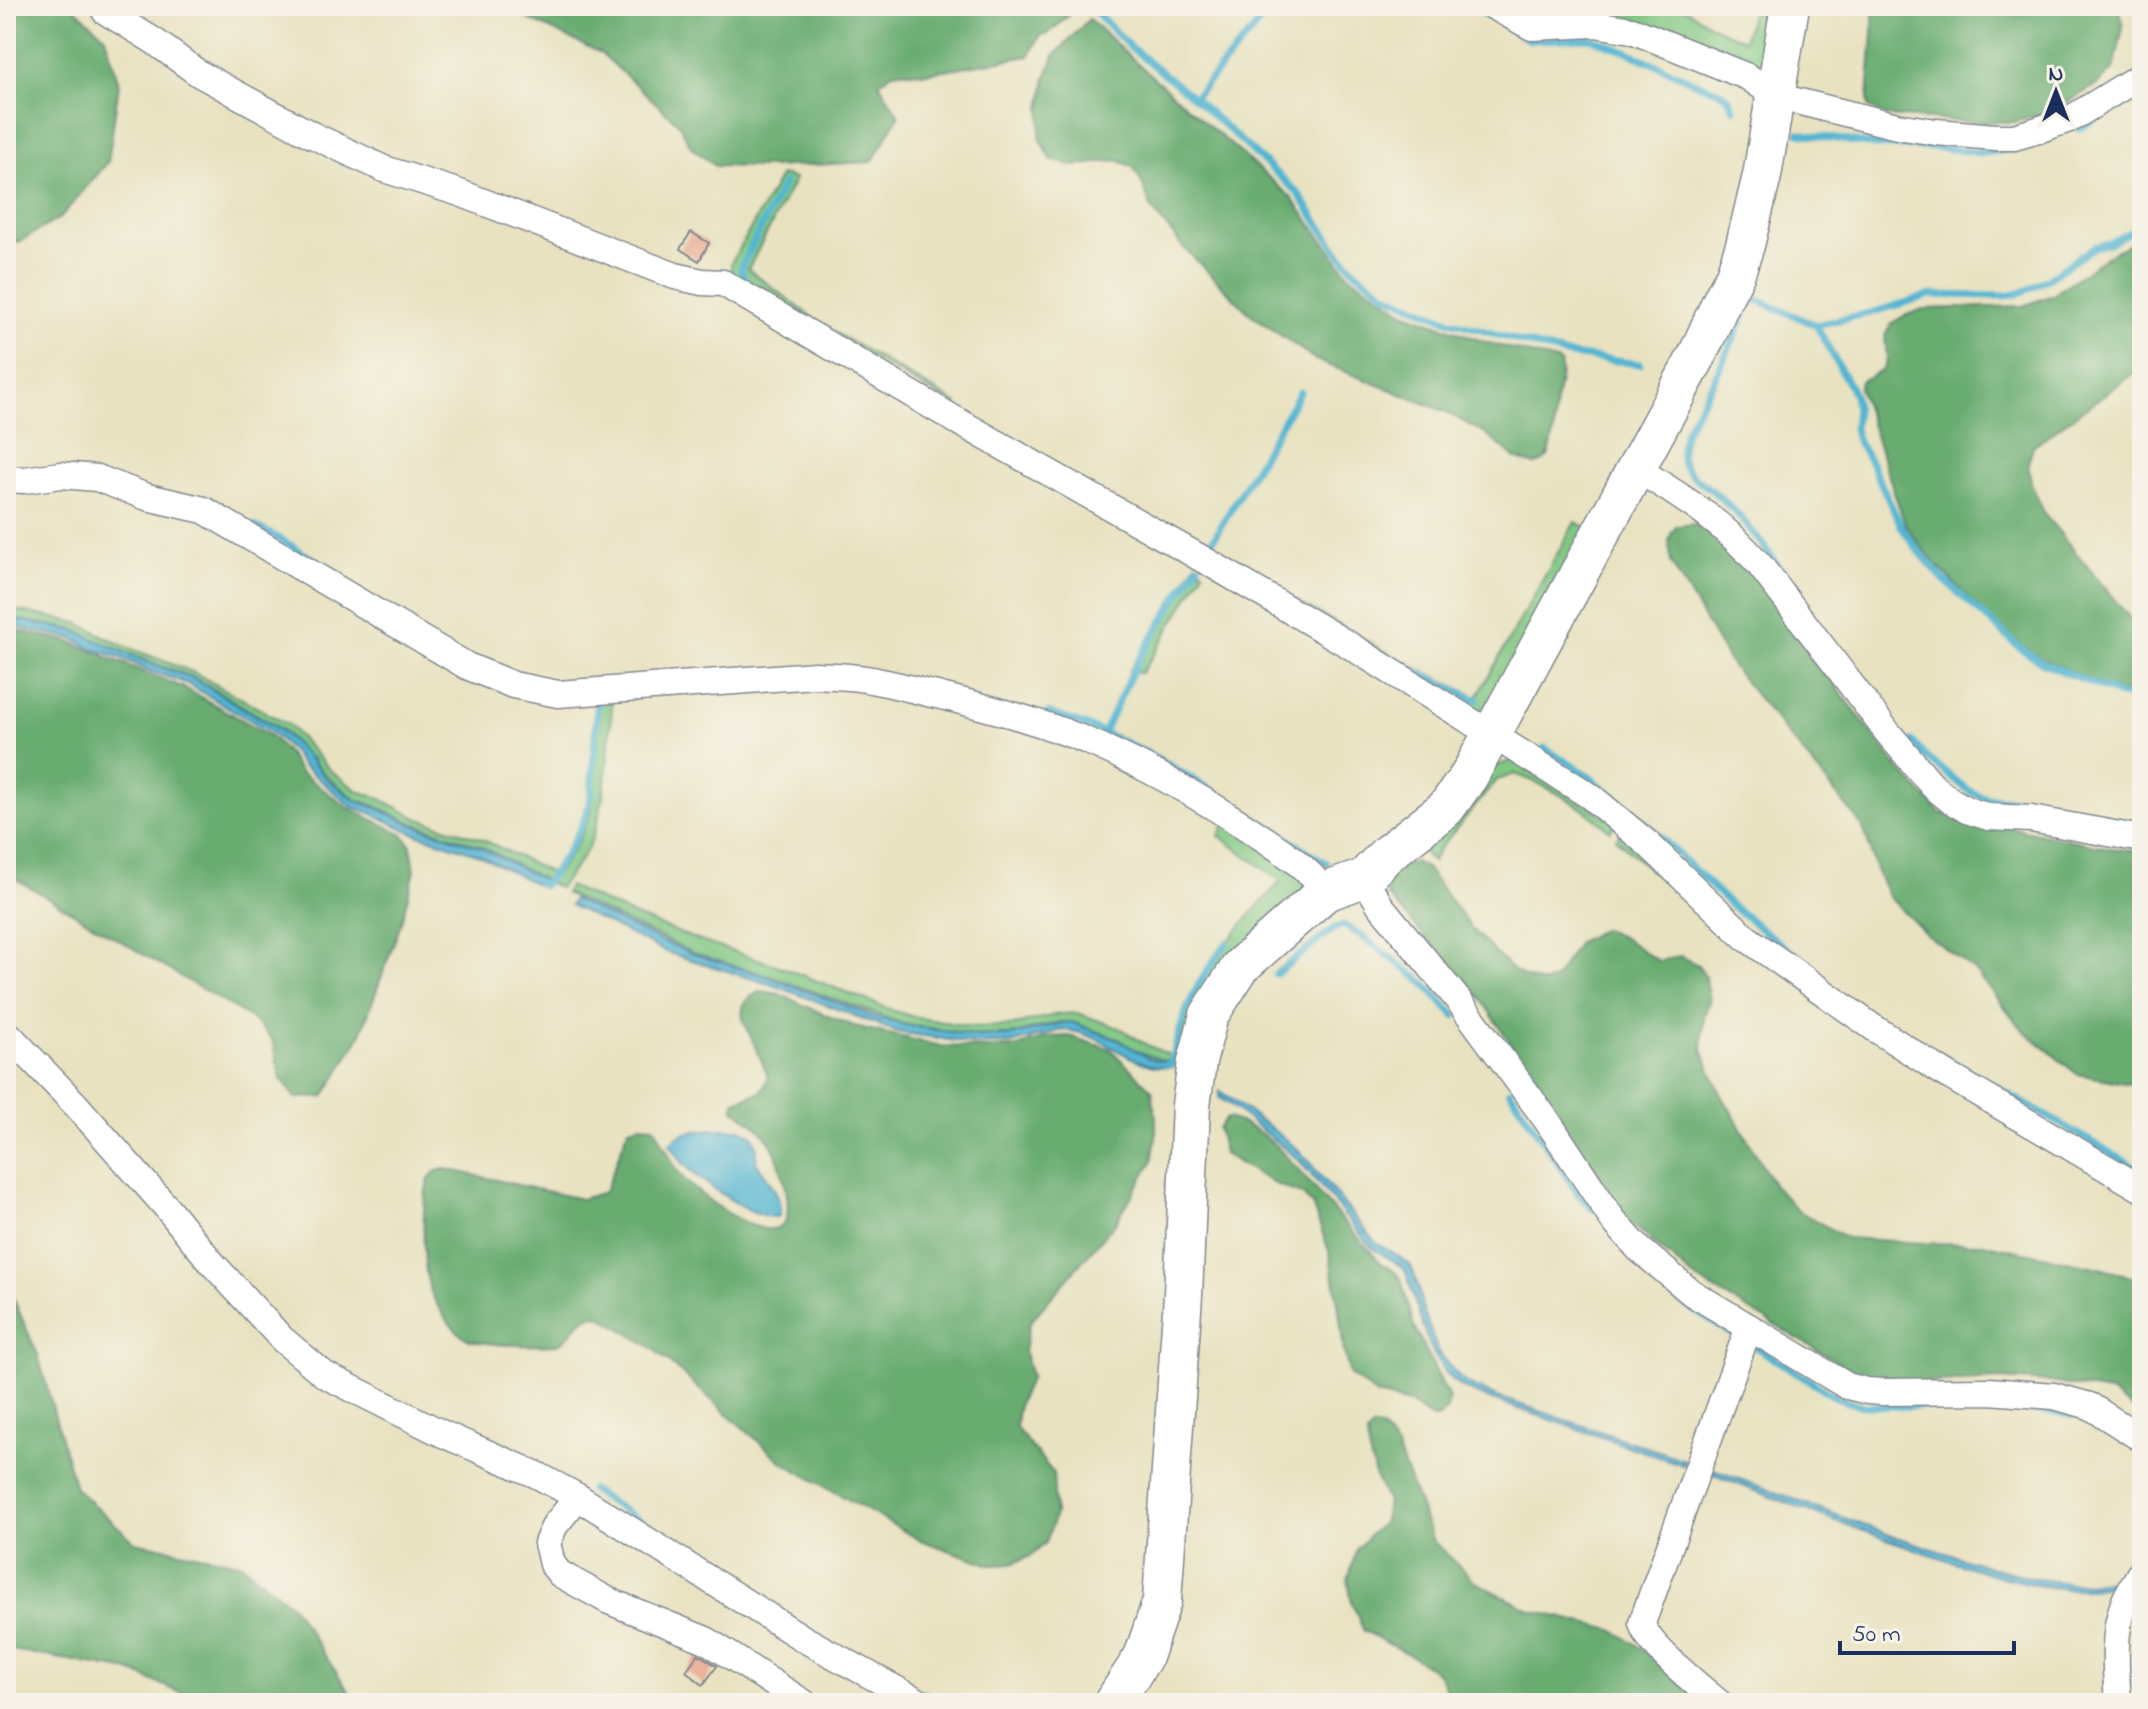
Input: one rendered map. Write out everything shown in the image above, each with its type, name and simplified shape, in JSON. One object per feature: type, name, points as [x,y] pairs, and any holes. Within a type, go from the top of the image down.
[{"type":"street","points":[[1493,6],[1532,27],[1595,24],[1632,30],[1748,77],[1776,96],[1897,126],[1981,136],[2014,137],[2072,118],[2142,75]]},
{"type":"street","points":[[1113,1703],[1143,1657],[1162,1601],[1183,1295],[1191,1105],[1197,1062],[1209,1015],[1241,966],[1325,892],[1364,878],[1387,854],[1446,808],[1469,776],[1698,354],[1735,275],[1762,176],[1790,6]]},
{"type":"street","points":[[105,11],[198,73],[310,134],[384,169],[460,193],[675,276],[723,283],[1294,613],[1590,796],[1648,844],[1745,937],[1861,1019],[1944,1073],[2142,1189]]},
{"type":"street","points":[[1636,468],[1695,505],[1736,539],[1759,564],[1888,733],[1933,786],[1950,800],[1989,817],[2031,819],[2142,839]]},
{"type":"street","points":[[6,479],[61,475],[97,478],[147,497],[204,510],[467,666],[513,685],[558,694],[815,675],[845,677],[982,706],[1048,726],[1149,769],[1201,798],[1316,878],[1325,892]]},
{"type":"street","points":[[1364,878],[1380,905],[1459,1001],[1548,1122],[1613,1220],[1639,1249],[1692,1293],[1835,1379],[1857,1389],[1882,1392],[1989,1391],[2054,1396],[2090,1406],[2142,1439]]},
{"type":"street","points":[[6,1032],[76,1105],[282,1339],[325,1375],[578,1497],[804,1639],[921,1703]]},
{"type":"street","points":[[1719,1703],[1657,1646],[1643,1629],[1642,1623],[1749,1327]]},
{"type":"street","points":[[578,1497],[555,1525],[547,1543],[552,1564],[560,1574],[609,1601],[706,1640],[794,1700]]},
{"type":"street","points":[[2118,1703],[2116,1657],[2120,1613],[2142,1570]]},
{"type":"green space","points":[[6,6],[72,6],[105,36],[119,84],[108,162],[60,218],[19,242],[6,238]]},
{"type":"green space","points":[[501,6],[1078,7],[1048,34],[1041,35],[1029,56],[926,73],[895,71],[879,83],[899,116],[872,162],[770,167],[715,166],[691,147],[679,124],[601,53]]},
{"type":"green space","points":[[1502,6],[1583,6],[1580,20],[1552,23]]},
{"type":"green space","points":[[1585,6],[1681,6],[1714,27],[1744,40],[1753,6],[1777,6],[1766,79],[1582,20]]},
{"type":"green space","points":[[1873,6],[2119,6],[2123,28],[2114,69],[2097,85],[2051,111],[2015,122],[1885,116],[1869,107],[1868,100]]},
{"type":"green space","points":[[1089,19],[1291,197],[1349,275],[1406,313],[1485,342],[1560,362],[1553,435],[1546,458],[1534,465],[1515,458],[1487,435],[1444,411],[1316,360],[1249,313],[1182,246],[1152,209],[1133,167],[1118,160],[1074,166],[1051,160],[1040,138],[1046,78],[1054,56]]},
{"type":"green space","points":[[781,175],[795,179],[748,269],[824,326],[958,404],[956,406],[739,282],[731,271],[731,263]]},
{"type":"green space","points":[[2142,238],[2142,367],[2033,446],[2028,463],[2031,483],[2045,515],[2142,633],[2142,693],[2120,692],[2044,660],[2022,646],[1980,610],[1948,577],[1905,524],[1859,388],[1861,381],[1883,370],[1887,360],[1885,335],[1892,323],[1904,316],[1923,309],[2023,306],[2053,295],[2113,252]]},
{"type":"green space","points":[[1575,522],[1590,529],[1493,705],[1473,712],[1222,557],[1396,658],[1477,697]]},
{"type":"green space","points":[[1693,524],[1709,530],[1737,555],[1899,769],[1941,813],[2142,852],[2142,1086],[2077,1074],[2024,1031],[1974,970],[1926,934],[1888,896],[1877,873],[1865,833],[1856,818],[1731,665],[1671,563],[1669,540],[1672,532],[1677,526]]},
{"type":"green space","points":[[1196,563],[1202,574],[1158,648],[1141,673],[1129,672]]},
{"type":"green space","points":[[6,608],[78,623],[124,646],[193,672],[289,725],[331,771],[358,791],[377,797],[417,818],[482,839],[555,875],[576,845],[591,811],[600,697],[612,702],[612,707],[604,789],[593,836],[559,888],[481,846],[356,800],[329,778],[281,729],[191,676],[154,664],[75,630],[6,617]]},
{"type":"green space","points":[[6,628],[68,641],[184,688],[271,736],[299,771],[348,808],[403,834],[411,846],[415,870],[400,926],[360,1036],[324,1097],[295,1098],[281,1078],[272,1039],[252,1019],[6,873]]},
{"type":"green space","points":[[1513,760],[1616,823],[1610,831],[1565,798],[1515,774],[1497,780],[1439,849],[1432,862],[1418,847],[1490,768]]},
{"type":"green space","points":[[1226,821],[1307,882],[1183,1071],[1173,1064],[1173,1060],[1162,1060],[1137,1051],[1118,1039],[1071,1022],[1010,1035],[977,1035],[903,1024],[778,979],[693,953],[565,893],[569,886],[703,942],[779,966],[919,1018],[974,1027],[1011,1026],[1059,1014],[1078,1013],[1121,1029],[1174,1057],[1195,997],[1212,965],[1281,881],[1219,836]]},
{"type":"green space","points":[[1624,829],[1668,870],[1657,876],[1616,839]]},
{"type":"green space","points":[[1414,862],[1426,868],[1471,928],[1509,967],[1540,983],[1557,977],[1578,942],[1603,929],[1622,937],[1658,961],[1680,956],[1698,965],[1705,976],[1710,999],[1704,1015],[1702,1050],[1720,1092],[1774,1185],[1797,1210],[1847,1238],[1986,1244],[2114,1271],[2142,1281],[2142,1416],[2110,1392],[2049,1382],[2001,1379],[1899,1384],[1863,1377],[1693,1277],[1630,1222],[1481,999],[1387,895],[1386,883],[1392,873]]},
{"type":"green space","points":[[762,991],[779,994],[854,1026],[941,1046],[1017,1047],[1048,1037],[1069,1036],[1110,1049],[1152,1090],[1156,1138],[1152,1162],[1116,1222],[1030,1322],[1024,1351],[1031,1377],[1018,1404],[1016,1428],[1053,1473],[1055,1514],[1046,1543],[1031,1556],[1011,1564],[991,1565],[920,1540],[782,1462],[654,1349],[599,1315],[583,1319],[560,1343],[499,1344],[475,1341],[462,1335],[450,1324],[435,1300],[429,1286],[424,1247],[425,1197],[434,1172],[447,1169],[581,1199],[605,1192],[629,1128],[640,1125],[654,1126],[680,1174],[713,1204],[745,1223],[761,1228],[774,1229],[783,1224],[787,1217],[787,1196],[774,1149],[759,1128],[734,1110],[735,1101],[761,1092],[767,1080],[767,1073],[742,1013],[746,1001]]},
{"type":"green space","points":[[1226,1118],[1255,1130],[1281,1151],[1380,1262],[1401,1279],[1414,1327],[1449,1398],[1447,1409],[1438,1418],[1432,1418],[1409,1403],[1377,1395],[1350,1375],[1329,1251],[1312,1205],[1303,1195],[1273,1183],[1224,1154],[1218,1128]]},
{"type":"green space","points":[[6,1282],[38,1355],[75,1488],[135,1542],[240,1563],[292,1606],[350,1693],[350,1703],[204,1703],[130,1671],[6,1649]]},
{"type":"green space","points":[[1373,1427],[1381,1428],[1397,1448],[1433,1541],[1476,1582],[1530,1610],[1613,1630],[1636,1644],[1705,1703],[1452,1703],[1439,1674],[1364,1631],[1352,1604],[1348,1580],[1357,1548],[1384,1521],[1387,1502],[1375,1476],[1368,1449],[1367,1435]]},
{"type":"water","points":[[6,618],[75,631],[190,677],[279,729],[327,779],[356,801],[413,825],[480,847],[547,882],[543,888],[477,854],[411,832],[352,807],[301,764],[274,734],[186,683],[93,649],[72,638],[6,625]]},
{"type":"water","points":[[573,899],[692,954],[769,977],[903,1025],[976,1036],[1011,1036],[1071,1022],[1118,1040],[1149,1058],[1172,1061],[1172,1067],[1144,1063],[1090,1036],[1062,1030],[1010,1044],[976,1044],[898,1032],[779,987],[666,952],[570,905]]},
{"type":"water","points":[[1220,1091],[1287,1140],[1304,1156],[1376,1243],[1411,1266],[1438,1352],[1458,1376],[1492,1395],[1685,1460],[1683,1465],[1482,1396],[1457,1383],[1443,1369],[1429,1343],[1405,1270],[1372,1248],[1299,1160],[1219,1098]]},
{"type":"water","points":[[741,1129],[753,1136],[757,1148],[756,1162],[777,1194],[779,1216],[758,1213],[716,1190],[685,1165],[670,1144],[686,1133]]},
{"type":"water","points":[[1710,1468],[1890,1535],[1992,1568],[2037,1579],[2089,1584],[2117,1579],[2117,1584],[2091,1589],[2064,1588],[1991,1574],[1779,1500],[1709,1473]]},
{"type":"building","points":[[691,232],[709,243],[699,261],[680,249]]},
{"type":"building","points":[[698,1654],[717,1666],[703,1685],[686,1671]]},
{"type":"waterway","points":[[1090,6],[1128,45],[1194,98],[1297,192],[1355,271],[1388,295],[1444,319],[1563,354],[1640,364]]},
{"type":"waterway","points":[[1194,98],[1274,6]]},
{"type":"waterway","points":[[1471,6],[1490,17]]},
{"type":"waterway","points":[[1504,26],[1530,40],[1590,38],[1716,90],[1729,98],[1734,109]]},
{"type":"waterway","points":[[2080,128],[2130,99]]},
{"type":"waterway","points":[[1799,133],[1873,145],[1983,153],[2019,148]]},
{"type":"waterway","points":[[751,286],[741,270],[743,263],[784,183]]},
{"type":"waterway","points":[[1799,596],[1749,527],[1726,502],[1688,471],[1681,455],[1688,427],[1753,298],[1816,325],[1931,295],[2017,294],[2049,278],[2094,247],[2132,231],[2142,219]]},
{"type":"waterway","points":[[1816,325],[1854,394],[1854,429],[1858,442],[1902,528],[1944,580],[2020,648],[2043,663],[2120,695],[2142,697]]},
{"type":"waterway","points":[[1203,552],[1300,392]]},
{"type":"waterway","points":[[255,526],[341,576]]},
{"type":"waterway","points":[[1104,732],[1137,662],[1198,565]]},
{"type":"waterway","points":[[1403,665],[1477,700]]},
{"type":"waterway","points":[[539,882],[544,885],[566,854],[588,808],[598,696]]},
{"type":"waterway","points":[[1048,713],[1135,747],[1216,793]]},
{"type":"waterway","points":[[1912,741],[1924,755],[1969,791],[1986,798],[2017,800],[2046,809]]},
{"type":"waterway","points":[[1544,748],[1586,774],[1645,822],[1731,905],[1816,972]]},
{"type":"waterway","points":[[1254,817],[1326,863]]},
{"type":"waterway","points":[[1276,974],[1333,929],[1343,925],[1423,982],[1455,1016]]},
{"type":"waterway","points":[[1166,1064],[1171,1064],[1185,1014],[1198,986],[1227,943]]},
{"type":"waterway","points":[[1925,1046],[2142,1171]]},
{"type":"waterway","points":[[1510,1091],[1578,1194],[1592,1209]]},
{"type":"waterway","points":[[1638,1264],[1679,1301],[1732,1334]]},
{"type":"waterway","points":[[1754,1346],[1838,1399],[1863,1406],[2011,1407],[2078,1416]]},
{"type":"waterway","points":[[591,1490],[698,1557]]},
{"type":"waterway","points":[[924,1693],[944,1703]]}]
